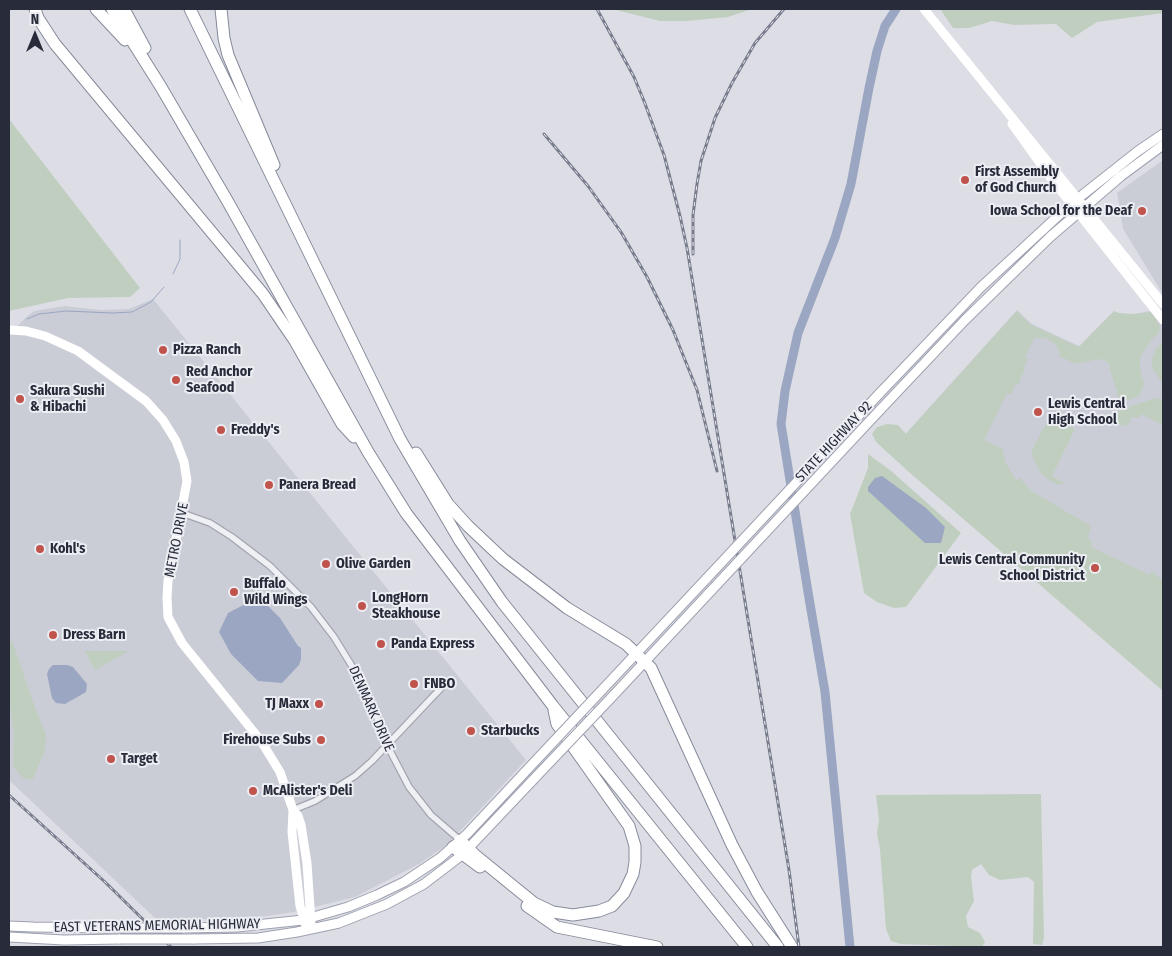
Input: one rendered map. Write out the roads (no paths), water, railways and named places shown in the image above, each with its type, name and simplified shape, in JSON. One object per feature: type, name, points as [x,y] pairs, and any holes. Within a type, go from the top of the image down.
[{"type":"highway","points":[[35,9],[38,18],[55,44],[263,294],[295,341],[342,424],[368,452]]},
{"type":"highway","points":[[96,9],[122,35],[142,65],[162,87]]},
{"type":"highway","points":[[112,9],[162,87],[368,452],[406,513],[553,706],[747,947]]},
{"type":"highway","points":[[124,9],[165,86],[180,119]]},
{"type":"highway","points":[[190,9],[400,439],[460,541],[502,602],[778,947]]},
{"type":"highway","points":[[221,9],[228,55],[276,170],[284,203]]},
{"type":"highway","points":[[384,404],[448,504],[484,542],[533,584],[567,608],[626,644],[651,668],[732,845],[757,892],[792,947]]},
{"type":"highway","points":[[461,847],[475,855],[534,903],[553,912],[573,915],[599,911],[612,906],[624,894],[633,874],[635,862],[635,846],[629,826],[556,724],[553,706]]},
{"type":"highway","points":[[461,847],[532,910],[557,926],[657,947]]},
{"type":"main road","points":[[924,9],[1005,110],[1012,116],[1163,320]]},
{"type":"main road","name":"STATE HIGHWAY 92","points":[[532,782],[610,699],[640,657],[707,578],[981,288],[1075,201],[1163,134]]},
{"type":"main road","name":"STATE HIGHWAY 92","points":[[525,772],[602,690],[709,593],[965,320],[1043,243],[1121,176],[1163,145]]},
{"type":"main road","points":[[1082,210],[1163,304]]},
{"type":"main road","name":"METRO DRIVE","points":[[9,330],[36,333],[70,346],[146,401],[176,441],[184,462],[187,481],[167,591],[166,605],[170,623],[182,643],[256,734],[274,760],[283,778],[293,810],[298,816],[302,832],[307,919],[311,924],[308,930]]},
{"type":"main road","name":"EAST VETERANS MEMORIAL HIGHWAY","points":[[9,926],[33,928],[246,927],[307,919],[365,901],[404,882],[461,847],[525,772]]},
{"type":"main road","name":"EAST VETERANS MEMORIAL HIGHWAY","points":[[9,937],[64,940],[258,938],[308,930],[352,919],[387,904],[424,884],[532,782]]},
{"type":"street","name":"DENMARK DRIVE","points":[[182,513],[210,523],[232,537],[270,566],[305,600],[334,637],[351,663],[372,704],[387,745],[400,773],[431,815],[461,847]]},
{"type":"street","points":[[293,810],[315,801],[340,787],[372,761],[442,687]]},
{"type":"water","points":[[882,476],[926,508],[945,527],[941,543],[925,543],[868,491],[868,487],[875,478]]},
{"type":"water","points":[[259,597],[280,618],[301,648],[299,665],[282,683],[258,681],[231,654],[219,632],[228,613]]},
{"type":"water","points":[[53,665],[73,667],[87,684],[86,692],[65,704],[56,703],[52,698],[47,674]]},
{"type":"waterway","points":[[850,947],[825,692],[781,424],[785,391],[798,333],[835,238],[851,184],[877,51],[885,26],[896,9]]},
{"type":"waterway","points":[[173,274],[180,259],[180,240]]},
{"type":"waterway","points":[[27,319],[39,314],[66,311],[132,312],[151,302],[164,287]]},
{"type":"railway","points":[[597,9],[634,77],[644,101],[664,155],[687,248],[789,870],[799,947]]},
{"type":"railway","points":[[693,254],[693,215],[697,184],[701,161],[715,118],[755,43],[784,9]]},
{"type":"railway","points":[[544,134],[588,186],[621,232],[647,277],[673,330],[697,390],[717,471]]},
{"type":"railway","points":[[9,795],[105,882],[171,947]]},
{"type":"place","name":"First Assembly of God Church","points":[[965,180]]},
{"type":"place","name":"Iowa School for the Deaf","points":[[1142,211]]},
{"type":"place","name":"Pizza Ranch","points":[[163,350]]},
{"type":"place","name":"Red Anchor Seafood","points":[[176,380]]},
{"type":"place","name":"Sakura Sushi & Hibachi","points":[[20,399]]},
{"type":"place","name":"Lewis Central High School","points":[[1038,412]]},
{"type":"place","name":"Freddy's","points":[[221,430]]},
{"type":"place","name":"Panera Bread","points":[[269,485]]},
{"type":"place","name":"Kohl's","points":[[40,549]]},
{"type":"place","name":"Olive Garden","points":[[326,564]]},
{"type":"place","name":"Lewis Central Community School District","points":[[1095,568]]},
{"type":"place","name":"Buffalo Wild Wings","points":[[234,592]]},
{"type":"place","name":"LongHorn Steakhouse","points":[[362,606]]},
{"type":"place","name":"Dress Barn","points":[[53,635]]},
{"type":"place","name":"Panda Express","points":[[381,644]]},
{"type":"place","name":"FNBO","points":[[414,684]]},
{"type":"place","name":"TJ Maxx","points":[[319,704]]},
{"type":"place","name":"Starbucks","points":[[471,731]]},
{"type":"place","name":"Firehouse Subs","points":[[321,740]]},
{"type":"place","name":"Target","points":[[111,759]]},
{"type":"place","name":"McAlister's Deli","points":[[253,791]]}]
